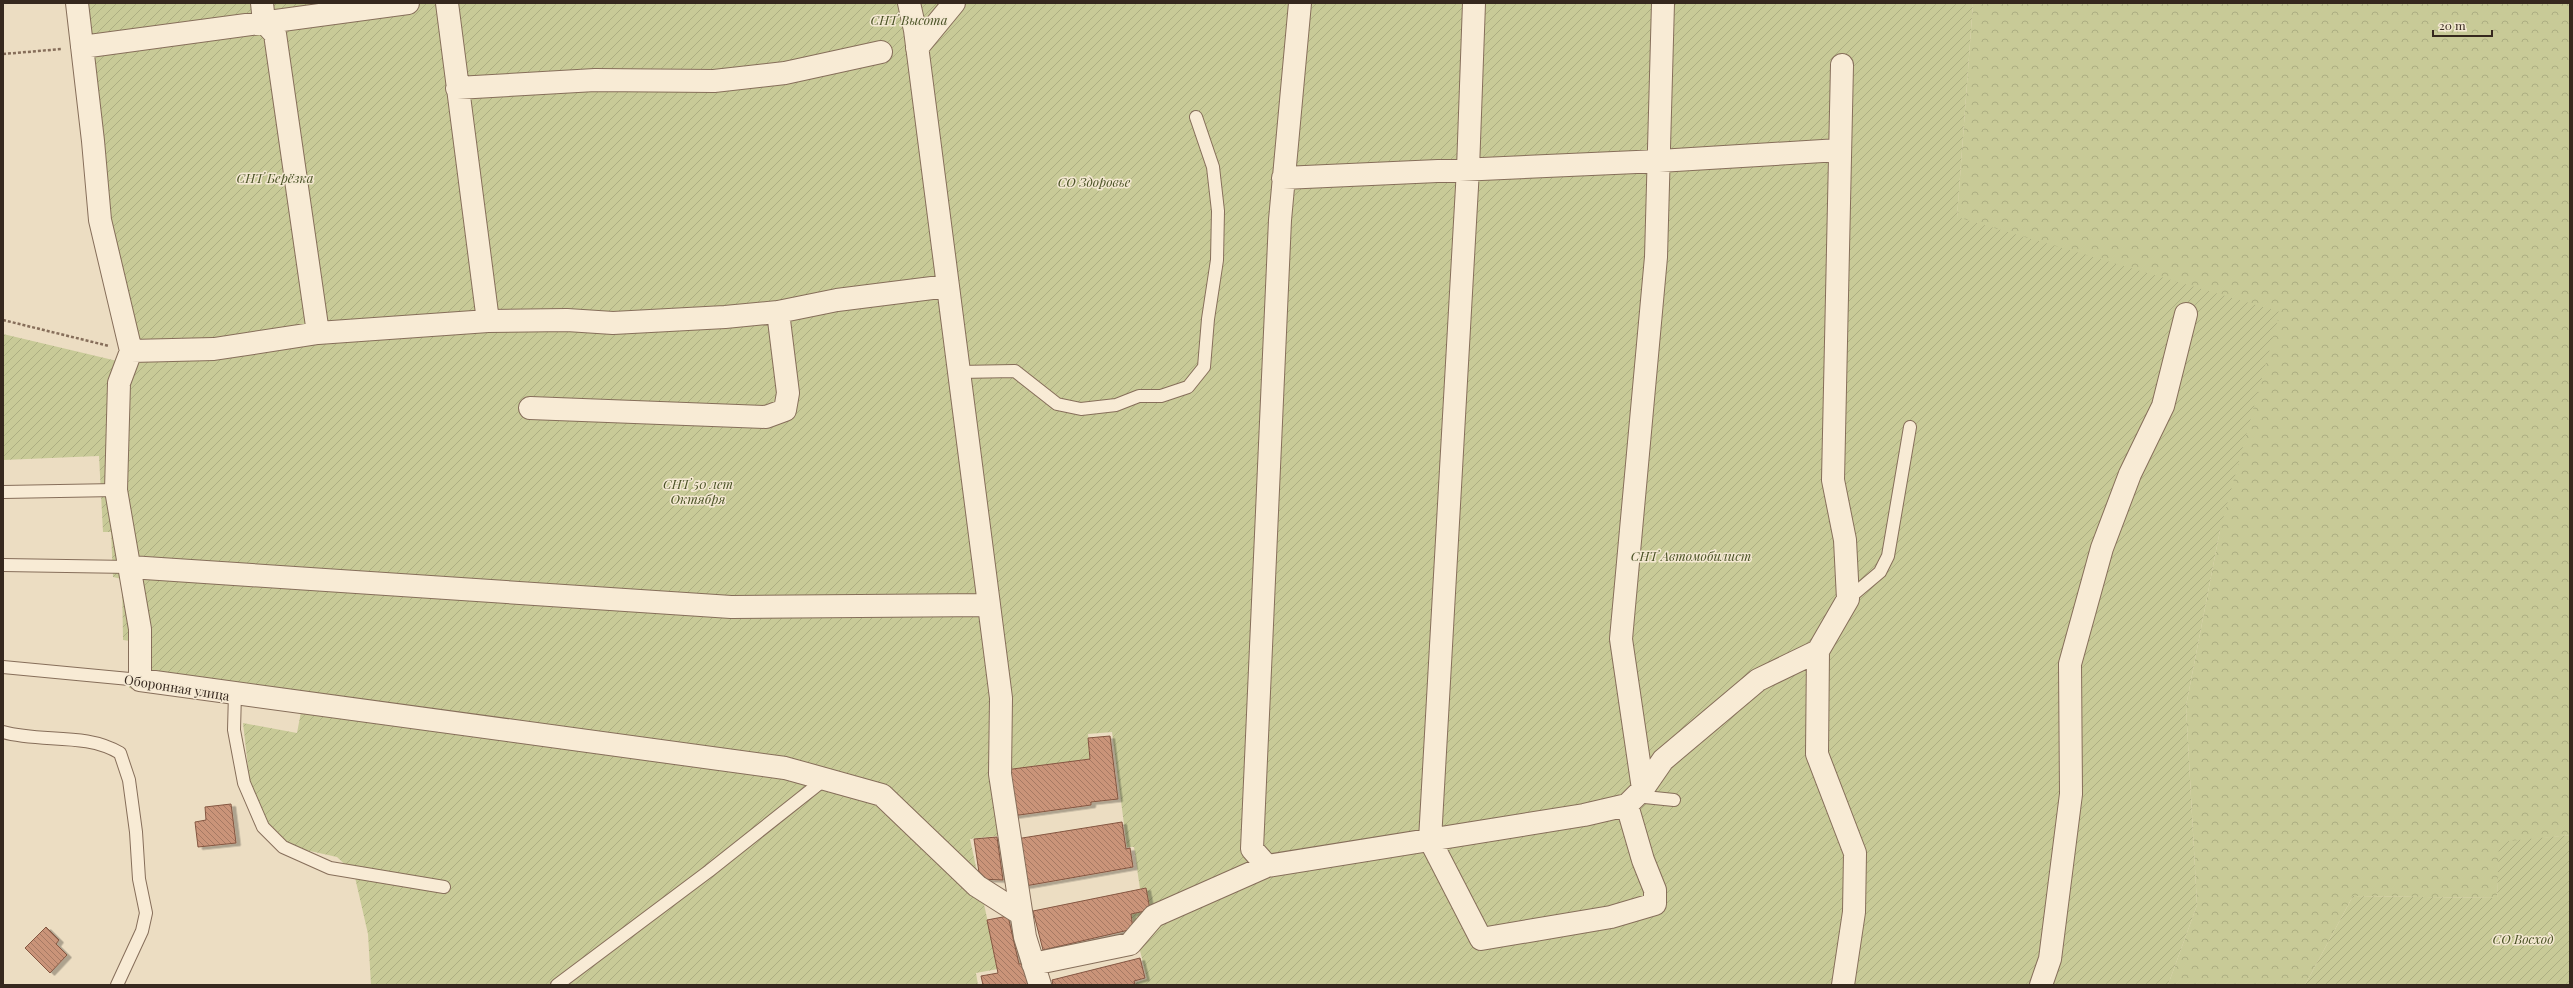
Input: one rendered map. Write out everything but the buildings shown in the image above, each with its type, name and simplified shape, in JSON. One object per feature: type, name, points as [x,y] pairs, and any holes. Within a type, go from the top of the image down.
[{"type":"street","points":[[77,3],[100,220],[131,351],[119,383],[116,490],[140,629],[140,680]]},
{"type":"street","points":[[82,47],[263,12],[408,3]]},
{"type":"street","points":[[446,3],[488,321]]},
{"type":"street","points":[[909,3],[917,48],[1001,698],[1000,774],[1025,937],[1040,985]]},
{"type":"street","points":[[917,48],[954,3]]},
{"type":"street","points":[[1267,866],[1252,849],[1283,178],[1300,3]]},
{"type":"street","points":[[1474,3],[1468,169],[1430,840],[1481,939],[1611,917],[1655,904],[1655,890],[1642,860],[1621,639],[1656,257],[1663,3]]},
{"type":"street","points":[[263,12],[275,34],[318,333]]},
{"type":"street","points":[[457,88],[594,80],[714,81],[785,73],[881,52]]},
{"type":"street","points":[[1842,65],[1833,480],[1845,540],[1848,599],[1818,651],[1817,754],[1855,853],[1854,912],[1843,985]]},
{"type":"street","points":[[1283,178],[1659,161],[1839,150]]},
{"type":"street","points":[[131,351],[214,349],[318,333],[488,321],[567,320],[613,323],[778,312],[837,300],[948,286]]},
{"type":"street","points":[[530,408],[766,417],[785,410],[788,393],[778,312]]},
{"type":"street","points":[[2041,985],[2050,959],[2070,794],[2070,664],[2102,548],[2130,474],[2163,406],[2186,314]]},
{"type":"street","points":[[130,567],[731,607],[989,605]]},
{"type":"street","points":[[1033,964],[1130,944],[1154,916],[1267,866],[1584,815],[1635,797],[1662,760],[1758,680],[1818,651]]},
{"type":"street","name":"Оборонная улица","points":[[140,680],[235,693]]},
{"type":"street","points":[[235,693],[785,768],[882,795],[977,886],[1021,914]]},
{"type":"lane","points":[[959,372],[1016,371],[1057,404],[1081,409],[1116,405],[1139,396],[1161,396],[1188,387],[1204,367],[1208,319],[1217,260],[1218,211],[1213,167],[1196,118]]},
{"type":"lane","points":[[1848,599],[1880,572],[1888,556],[1910,427]]},
{"type":"lane","points":[[3,492],[116,490]]},
{"type":"lane","points":[[3,565],[130,567]]},
{"type":"lane","name":"Оборонная улица","points":[[3,667],[140,680]]},
{"type":"lane","name":"Оборонная улица","points":[[235,693],[234,730],[244,783],[263,827],[283,847],[330,868],[444,887]]},
{"type":"lane","points":[[3,732],[22,738],[78,740],[107,745],[120,753],[129,780],[136,832],[139,879],[146,913],[142,931],[117,985]]},
{"type":"lane","points":[[557,985],[709,871],[825,779]]},
{"type":"lane","points":[[1635,797],[1674,800]]},
{"type":"path","points":[[3,54],[82,47]]},
{"type":"path","points":[[3,320],[131,351]]},
{"type":"green space","points":[[79,3],[1973,3],[1957,217],[2280,312],[2220,530],[2186,706],[2197,905],[2168,985],[1136,985],[1135,983],[1147,979],[1131,914],[1150,910],[1146,888],[1140,889],[1134,847],[1127,847],[1112,732],[1088,734],[1090,759],[1005,770],[1015,834],[970,839],[998,969],[976,973],[978,985],[371,985],[368,934],[354,873],[337,857],[274,843],[251,793],[243,723],[297,733],[301,712],[129,688],[130,641],[123,640],[122,579],[113,577],[111,532],[103,532],[99,456],[3,460],[3,334],[130,364]]},
{"type":"green space","points":[[1973,3],[2570,3],[2570,835],[2500,843],[2497,898],[2353,896],[2305,985],[2168,985],[2197,905],[2186,706],[2220,530],[1957,217]]},
{"type":"green space","name":"СО Восход","points":[[2570,835],[2570,985],[2305,985],[2353,896],[2497,898],[2499,842]]},
{"type":"park label","name":"СНТ Высота","points":[[909,19]]},
{"type":"park label","name":"СНТ Берёзка","points":[[275,177]]},
{"type":"park label","name":"СО Здоровье","points":[[1094,181]]},
{"type":"park label","name":"СНТ 50 лет Октября","points":[[698,490]]},
{"type":"park label","name":"СНТ Автомобилист","points":[[1691,555]]}]
